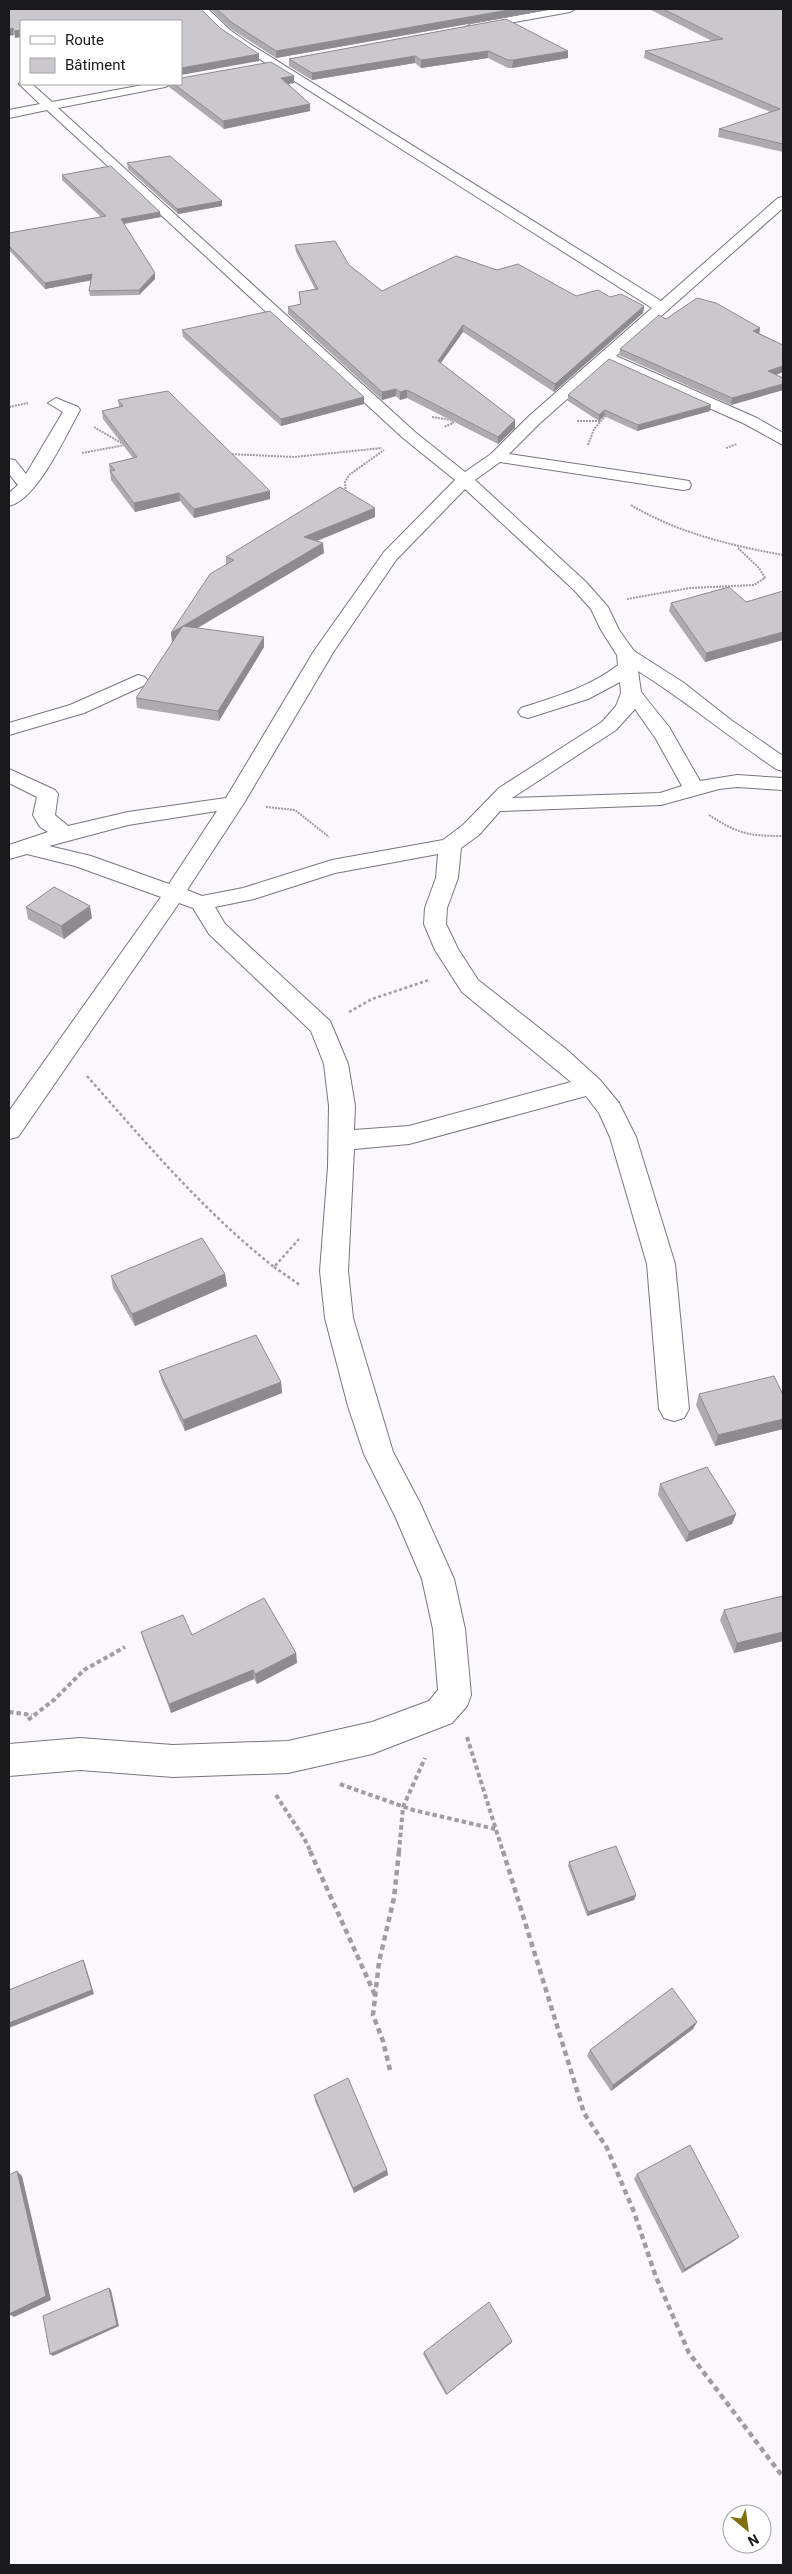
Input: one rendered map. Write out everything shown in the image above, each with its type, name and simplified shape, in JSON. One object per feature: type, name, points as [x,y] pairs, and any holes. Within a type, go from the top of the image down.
[{"type":"street","points":[[202,9],[226,32],[660,308]]},
{"type":"street","points":[[497,9],[514,19]]},
{"type":"street","points":[[456,29],[570,9]]},
{"type":"street","points":[[255,66],[293,59]]},
{"type":"street","points":[[19,849],[83,861],[201,903],[246,894],[362,860],[450,845],[471,830],[506,792],[609,726],[626,708],[631,693],[628,661],[599,607],[580,586],[465,480],[420,444],[26,85]]},
{"type":"street","points":[[9,114],[160,85]]},
{"type":"street","points":[[9,1130],[174,894],[233,803],[324,651],[390,556],[465,480],[497,457],[552,404],[783,201]]},
{"type":"street","points":[[606,357],[751,421],[783,440]]},
{"type":"street","points":[[9,501],[26,486],[72,410],[56,403]]},
{"type":"street","points":[[497,457],[683,485]]},
{"type":"street","points":[[9,464],[26,486]]},
{"type":"street","points":[[528,712],[593,690],[617,677],[628,661]]},
{"type":"street","points":[[628,661],[677,687],[724,724],[783,766]]},
{"type":"street","points":[[9,729],[77,709],[138,681]]},
{"type":"street","points":[[631,693],[644,706],[664,733],[694,789]]},
{"type":"street","points":[[9,774],[48,794],[44,815],[48,822],[64,833]]},
{"type":"street","points":[[494,805],[661,799],[717,783],[737,781],[783,784]]},
{"type":"street","points":[[19,849],[64,833],[174,810],[233,803]]},
{"type":"street","points":[[450,845],[447,878],[436,908],[435,924],[459,972],[470,986],[557,1055],[592,1086],[610,1108],[622,1137],[661,1264],[674,1409]]},
{"type":"street","points":[[9,1760],[80,1754],[173,1761],[288,1757],[372,1738],[447,1704],[449,1628],[438,1579],[409,1512],[379,1454],[363,1406],[339,1318],[334,1271],[342,1106],[336,1064],[321,1027],[277,988],[217,928],[201,903]]},
{"type":"street","points":[[341,1140],[410,1135],[592,1086]]},
{"type":"path","points":[[552,404],[611,410],[594,429],[582,460],[585,469]]},
{"type":"path","points":[[72,410],[109,438],[133,446]]},
{"type":"path","points":[[222,454],[294,457],[386,448],[349,475],[345,482],[347,498]]},
{"type":"path","points":[[630,504],[675,528],[707,540],[737,548],[783,555]]},
{"type":"path","points":[[599,607],[657,591],[728,584],[754,585],[762,582],[765,578],[759,568],[737,548]]},
{"type":"path","points":[[661,799],[712,816],[732,830],[759,836],[783,836]]},
{"type":"path","points":[[233,803],[295,810],[362,860]]},
{"type":"path","points":[[321,1027],[372,999],[459,972]]},
{"type":"path","points":[[65,1052],[220,1223],[261,1258],[274,1267],[303,1235]]},
{"type":"path","points":[[20,1726],[55,1699],[84,1670],[125,1647]]},
{"type":"path","points":[[390,2070],[383,2041],[373,2015],[379,1962],[394,1898],[404,1807],[447,1704]]},
{"type":"path","points":[[447,1704],[496,1829],[584,2113],[607,2148],[634,2212],[656,2277],[689,2353],[783,2477]]},
{"type":"path","points":[[9,1712],[33,1715]]},
{"type":"path","points":[[263,1759],[276,1794],[304,1838],[376,1997]]},
{"type":"path","points":[[337,1784],[404,1807],[496,1829]]},
{"type":"building","points":[[9,9],[201,9],[220,28],[259,54],[182,68],[182,20],[20,20],[20,30],[9,29]]},
{"type":"building","points":[[217,9],[514,9],[276,51],[231,22]]},
{"type":"building","points":[[663,9],[783,9],[783,144],[719,129],[780,109],[645,51],[723,39]]},
{"type":"building","points":[[506,19],[568,51],[513,60],[508,60],[488,51],[421,60],[415,56],[312,73],[289,59]]},
{"type":"building","points":[[271,62],[294,76],[281,78],[310,104],[223,121],[175,85],[182,85],[182,78]]},
{"type":"building","points":[[170,156],[222,201],[177,209],[127,163]]},
{"type":"building","points":[[111,166],[160,212],[121,219],[155,273],[139,290],[89,291],[92,274],[45,283],[9,246],[9,233],[106,216],[62,175]]},
{"type":"building","points":[[335,241],[349,265],[382,291],[456,256],[497,270],[518,264],[576,296],[598,290],[610,297],[621,294],[644,306],[555,384],[463,325],[438,361],[515,420],[498,437],[407,390],[400,392],[396,389],[382,392],[288,307],[301,304],[299,292],[318,289],[295,245]]},
{"type":"building","points":[[697,298],[716,303],[760,328],[753,331],[783,345],[783,366],[768,371],[783,378],[783,384],[732,398],[620,349],[659,315],[666,319]]},
{"type":"building","points":[[270,311],[364,397],[281,419],[182,330]]},
{"type":"building","points":[[609,359],[711,405],[638,425],[605,410],[599,415],[568,395]]},
{"type":"building","points":[[168,391],[270,491],[194,509],[179,493],[134,503],[110,471],[115,470],[109,464],[137,457],[102,411],[123,406],[118,400]]},
{"type":"building","points":[[340,487],[375,508],[304,537],[323,543],[171,633],[210,574],[234,560],[226,557]]},
{"type":"building","points":[[729,587],[746,602],[783,591],[783,632],[706,653],[671,603]]},
{"type":"building","points":[[183,626],[264,637],[218,711],[136,698]]},
{"type":"building","points":[[54,887],[90,906],[61,926],[26,907]]},
{"type":"building","points":[[202,1238],[225,1274],[132,1314],[111,1276]]},
{"type":"building","points":[[256,1335],[281,1382],[183,1420],[159,1371]]},
{"type":"building","points":[[774,1376],[783,1395],[783,1419],[718,1435],[699,1394]]},
{"type":"building","points":[[707,1467],[736,1514],[689,1532],[660,1484]]},
{"type":"building","points":[[783,1596],[783,1632],[737,1643],[724,1610]]},
{"type":"building","points":[[264,1598],[296,1653],[255,1674],[253,1670],[169,1704],[141,1632],[183,1615],[192,1635]]},
{"type":"building","points":[[616,1846],[636,1895],[588,1912],[569,1862]]},
{"type":"building","points":[[83,1960],[92,1990],[9,2023],[9,1990]]},
{"type":"building","points":[[672,1988],[697,2022],[613,2085],[590,2050]]},
{"type":"building","points":[[348,2078],[387,2170],[353,2188],[314,2095]]},
{"type":"building","points":[[690,2145],[739,2237],[685,2269],[637,2174]]},
{"type":"building","points":[[17,2171],[46,2296],[9,2314],[9,2175]]},
{"type":"building","points":[[109,2288],[117,2325],[50,2354],[43,2316]]},
{"type":"building","points":[[489,2302],[512,2341],[447,2394],[424,2352]]}]
